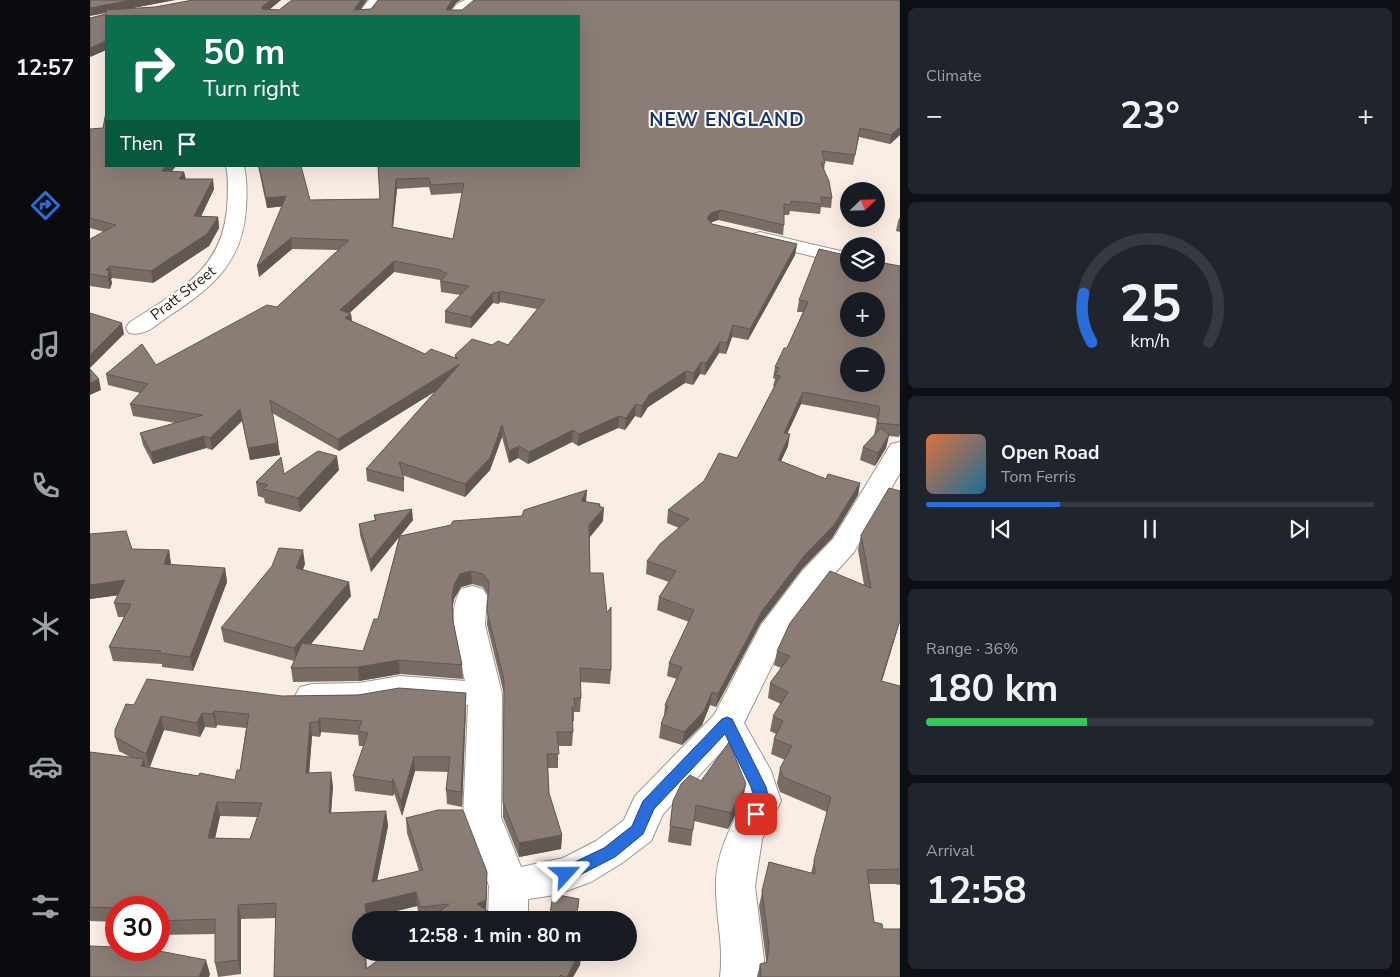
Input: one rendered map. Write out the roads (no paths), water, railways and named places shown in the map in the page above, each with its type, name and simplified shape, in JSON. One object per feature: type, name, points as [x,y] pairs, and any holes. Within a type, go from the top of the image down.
[{"type":"street","points":[[364,15],[376,0]]},
{"type":"street","points":[[455,15],[462,7],[475,0]]},
{"type":"street","name":"Pratt Street","points":[[137,328],[207,278],[220,265],[232,239],[237,212],[235,167]]},
{"type":"street","points":[[742,234],[840,257]]},
{"type":"street","points":[[509,886],[555,878],[577,870],[610,852],[638,830],[648,806],[727,723],[772,633],[814,577],[844,545],[900,450]]},
{"type":"street","points":[[472,596],[469,625],[485,694],[482,817],[509,886],[508,911]]},
{"type":"street","points":[[284,696],[359,694],[400,688],[485,694]]},
{"type":"street","points":[[727,723],[752,771],[763,802],[743,838],[735,886],[743,960],[741,977]]},
{"type":"district","name":"NEW ENGLAND","points":[[727,119]]}]
